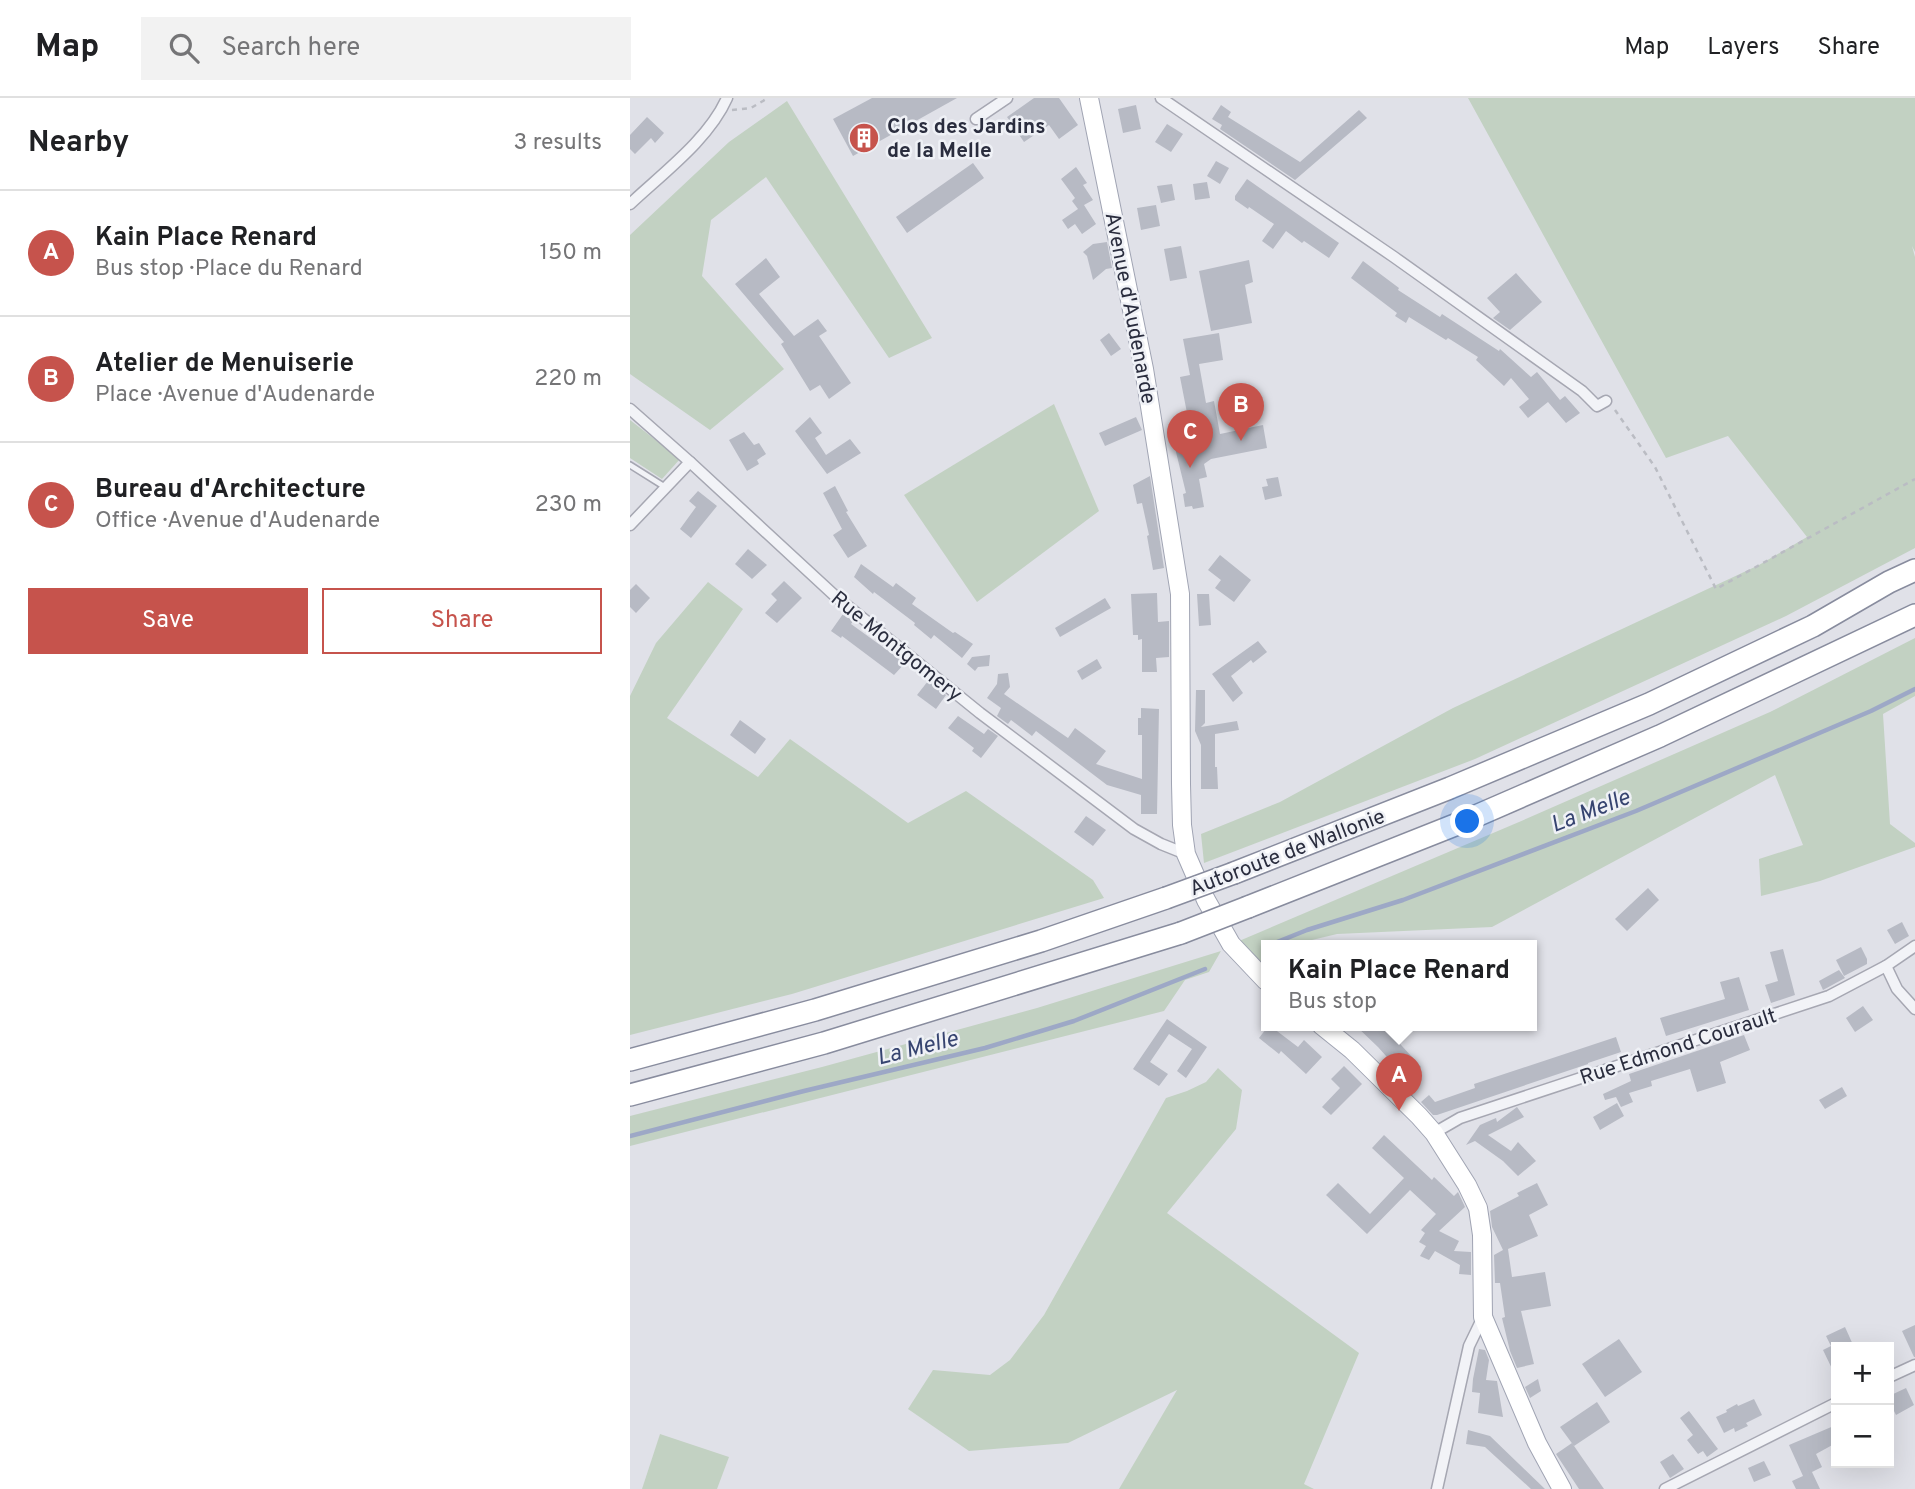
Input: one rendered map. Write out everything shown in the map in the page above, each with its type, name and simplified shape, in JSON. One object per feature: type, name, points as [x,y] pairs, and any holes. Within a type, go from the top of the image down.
[{"type":"highway","name":"Autoroute de Wallonie","points":[[630,1060],[816,1010],[1041,941],[1234,873],[1450,788],[1649,704],[1813,626],[1915,570]]},
{"type":"highway","name":"Autoroute de Wallonie","points":[[630,1095],[824,1043],[1181,933],[1460,823],[1660,736],[1915,615]]},
{"type":"main road","name":"Avenue d'Audenarde","points":[[1089,98],[1142,356],[1180,594],[1181,784],[1186,854],[1206,900],[1231,944],[1261,976]]},
{"type":"main road","points":[[1328,1031],[1390,1086],[1434,1133],[1467,1185],[1478,1208],[1482,1235],[1483,1317],[1537,1443],[1562,1489]]},
{"type":"street","points":[[630,204],[707,131],[722,111],[727,98]]},
{"type":"street","points":[[976,118],[1007,98]]},
{"type":"street","points":[[1161,98],[1394,257],[1582,391],[1597,406],[1606,401]]},
{"type":"street","name":"Rue Montgomery","points":[[630,409],[834,595],[980,713],[1134,829],[1186,854]]},
{"type":"street","points":[[630,525],[691,462]]},
{"type":"street","name":"Rue Edmond Courault","points":[[1434,1133],[1460,1118],[1829,996],[1886,966],[1915,946]]},
{"type":"street","points":[[1886,966],[1897,989],[1915,1009]]},
{"type":"street","points":[[1437,1489],[1469,1346],[1483,1317]]},
{"type":"street","points":[[1894,1375],[1915,1365]]},
{"type":"street","points":[[1665,1489],[1832,1405]]},
{"type":"lane","points":[[630,465],[665,487]]},
{"type":"path","points":[[722,111],[751,108],[768,98]]},
{"type":"path","points":[[1606,401],[1614,408],[1655,467],[1716,589],[1915,479]]},
{"type":"green space","points":[[1468,98],[1915,98],[1915,252],[1912,246],[1915,257],[1915,548],[1786,616],[1475,759],[1204,863],[1201,834],[1280,802],[1453,708],[1759,565],[1807,537],[1728,436],[1666,458]]},
{"type":"green space","points":[[787,101],[932,338],[889,358],[766,177],[711,220],[702,276],[784,369],[710,430],[630,374],[630,235],[729,142]]},
{"type":"green space","points":[[1054,404],[1099,511],[977,602],[904,495]]},
{"type":"green space","points":[[630,420],[680,459],[662,479],[630,458]]},
{"type":"green space","points":[[708,582],[743,609],[667,718],[758,777],[790,739],[908,823],[966,791],[1093,880],[1104,898],[792,994],[630,1035],[630,696],[656,643]]},
{"type":"green space","points":[[1915,638],[1915,696],[1883,714],[1890,824],[1915,843],[1915,847],[1820,881],[1761,896],[1759,859],[1803,845],[1775,775],[1492,927],[1337,934],[1312,940],[1261,940],[1261,968],[1239,941],[1519,822],[1770,712]]},
{"type":"green space","points":[[1221,951],[1209,972],[1185,980],[1164,1011],[630,1146],[630,1116],[1037,1008]]},
{"type":"green space","points":[[1218,1068],[1242,1090],[1236,1129],[1167,1213],[1359,1353],[1304,1484],[1314,1489],[1119,1489],[1177,1390],[1068,1443],[969,1451],[908,1409],[933,1370],[990,1375],[1010,1360],[1044,1315],[1166,1098],[1206,1082]]},
{"type":"green space","points":[[660,1434],[729,1457],[717,1489],[642,1489]]},
{"type":"building","name":"Clos des Jardins de la Melle","points":[[872,98],[957,98],[853,156],[833,119]]},
{"type":"building","points":[[1034,98],[1059,98],[1078,125],[1059,139],[1049,125],[1024,142],[1007,117]]},
{"type":"building","points":[[1136,105],[1141,129],[1123,133],[1118,109]]},
{"type":"building","points":[[1221,105],[1231,112],[1228,117],[1300,162],[1359,110],[1367,118],[1295,180],[1220,129],[1222,125],[1212,119]]},
{"type":"building","points":[[647,117],[664,133],[655,143],[651,138],[635,154],[630,149],[630,135]]},
{"type":"building","points":[[1167,124],[1183,134],[1171,152],[1155,142]]},
{"type":"building","points":[[1216,161],[1229,168],[1220,184],[1207,176]]},
{"type":"building","points":[[973,163],[984,178],[907,233],[896,217]]},
{"type":"building","points":[[1076,167],[1087,183],[1083,185],[1093,200],[1084,205],[1096,224],[1082,234],[1075,224],[1068,229],[1062,220],[1078,209],[1072,201],[1075,198],[1061,179]]},
{"type":"building","points":[[1247,179],[1339,243],[1329,258],[1286,231],[1273,249],[1262,241],[1274,224],[1235,200]]},
{"type":"building","points":[[1207,182],[1210,198],[1195,200],[1193,184]]},
{"type":"building","points":[[1172,184],[1175,200],[1161,203],[1157,186]]},
{"type":"building","points":[[1156,205],[1160,226],[1141,230],[1137,208]]},
{"type":"building","points":[[1107,242],[1112,268],[1106,269],[1093,280],[1087,256],[1083,252],[1093,244]]},
{"type":"building","points":[[1181,246],[1187,278],[1170,281],[1164,249]]},
{"type":"building","points":[[766,258],[780,277],[759,294],[794,336],[818,319],[827,331],[819,336],[851,383],[829,399],[820,385],[810,391],[781,344],[784,342],[735,284]]},
{"type":"building","points":[[1249,260],[1253,282],[1245,285],[1252,323],[1211,331],[1199,271]]},
{"type":"building","points":[[1363,261],[1399,288],[1398,290],[1440,317],[1442,314],[1499,351],[1500,349],[1531,377],[1537,372],[1560,400],[1565,396],[1580,413],[1566,423],[1548,402],[1528,418],[1519,407],[1529,399],[1511,378],[1504,386],[1476,360],[1478,357],[1409,317],[1406,323],[1351,278]]},
{"type":"building","points":[[1516,273],[1542,302],[1510,330],[1493,318],[1500,312],[1487,298]]},
{"type":"building","points":[[1109,333],[1121,349],[1111,356],[1100,340]]},
{"type":"building","points":[[1219,333],[1223,360],[1199,364],[1206,403],[1214,401],[1220,434],[1263,425],[1267,448],[1211,459],[1204,464],[1207,477],[1199,479],[1204,507],[1193,509],[1192,506],[1185,507],[1183,494],[1186,493],[1175,448],[1190,445],[1183,414],[1187,413],[1180,377],[1190,375],[1183,339]]},
{"type":"building","points":[[810,417],[822,433],[815,438],[826,455],[850,439],[861,453],[827,474],[795,431]]},
{"type":"building","points":[[1136,417],[1142,430],[1105,446],[1099,433]]},
{"type":"building","points":[[744,432],[754,445],[759,443],[766,454],[757,460],[759,464],[747,471],[729,440]]},
{"type":"building","points":[[1150,476],[1164,568],[1153,570],[1142,503],[1137,504],[1133,485]]},
{"type":"building","points":[[1278,477],[1282,496],[1265,500],[1262,487],[1268,486],[1266,479]]},
{"type":"building","points":[[835,486],[848,511],[846,512],[867,546],[848,558],[833,535],[842,529],[823,493]]},
{"type":"building","points":[[698,491],[717,506],[691,538],[680,529],[696,507],[689,501]]},
{"type":"building","points":[[748,549],[767,565],[752,579],[735,564]]},
{"type":"building","points":[[1220,555],[1251,580],[1234,602],[1215,588],[1221,580],[1208,570]]},
{"type":"building","points":[[861,564],[893,587],[896,583],[916,598],[912,604],[973,644],[962,658],[934,635],[931,639],[914,625],[915,623],[874,592],[873,594],[854,577]]},
{"type":"building","points":[[784,581],[802,598],[777,623],[765,613],[777,600],[771,594]]},
{"type":"building","points":[[636,584],[650,598],[636,613],[630,607],[630,590]]},
{"type":"building","points":[[1157,593],[1158,622],[1169,621],[1169,657],[1156,658],[1157,672],[1142,672],[1142,639],[1138,640],[1138,635],[1133,635],[1131,594]]},
{"type":"building","points":[[1197,594],[1209,594],[1211,625],[1199,626]]},
{"type":"building","points":[[1105,598],[1111,608],[1060,637],[1055,628]]},
{"type":"building","points":[[843,614],[853,621],[851,624],[905,663],[894,675],[842,636],[841,638],[831,631]]},
{"type":"building","points":[[1258,641],[1267,652],[1253,663],[1251,660],[1231,676],[1243,693],[1233,702],[1212,674]]},
{"type":"building","points":[[990,655],[989,666],[978,667],[975,671],[967,664],[972,657]]},
{"type":"building","points":[[1097,659],[1102,668],[1082,680],[1077,671]]},
{"type":"building","points":[[1008,673],[1010,687],[1004,694],[1068,738],[1075,728],[1106,751],[1096,764],[1142,779],[1142,735],[1138,735],[1138,718],[1141,718],[1141,708],[1159,709],[1157,814],[1141,814],[1141,795],[1107,785],[1036,731],[1032,736],[1011,720],[1008,724],[997,716],[1001,708],[987,698],[997,684],[998,674]]},
{"type":"building","points":[[928,681],[946,695],[936,709],[917,695]]},
{"type":"building","points":[[1196,690],[1205,690],[1205,723],[1201,727],[1237,721],[1239,730],[1215,734],[1218,789],[1201,789],[1201,745],[1195,731]]},
{"type":"building","points":[[958,716],[984,734],[988,729],[998,736],[981,758],[972,751],[974,748],[948,728]]},
{"type":"building","points":[[740,720],[766,739],[755,754],[730,735]]},
{"type":"building","points":[[1086,816],[1106,830],[1093,846],[1074,832]]},
{"type":"building","points":[[1648,888],[1659,900],[1627,931],[1615,919]]},
{"type":"building","points":[[1902,922],[1909,936],[1895,944],[1887,930]]},
{"type":"building","points":[[1861,947],[1867,964],[1844,976],[1836,960]]},
{"type":"building","points":[[1783,949],[1795,995],[1771,1003],[1765,985],[1778,981],[1770,952]]},
{"type":"building","points":[[1839,970],[1845,978],[1823,990],[1819,981]]},
{"type":"building","points":[[1739,977],[1749,1010],[1666,1036],[1660,1018],[1725,999],[1720,982]]},
{"type":"building","points":[[1863,1006],[1873,1020],[1855,1032],[1846,1018]]},
{"type":"building","points":[[1167,1019],[1207,1047],[1186,1078],[1177,1071],[1192,1049],[1169,1034],[1150,1062],[1168,1074],[1159,1086],[1133,1069]]},
{"type":"building","points":[[1264,1031],[1277,1031],[1298,1047],[1304,1040],[1322,1057],[1306,1074],[1281,1051],[1279,1054],[1259,1038]]},
{"type":"building","points":[[1361,1031],[1388,1031],[1421,1067],[1403,1075]]},
{"type":"building","points":[[1744,1035],[1750,1050],[1720,1062],[1726,1083],[1697,1092],[1690,1069],[1651,1081],[1652,1086],[1629,1093],[1633,1102],[1621,1107],[1616,1097],[1605,1100],[1603,1094],[1631,1081],[1629,1074]]},
{"type":"building","points":[[1616,1037],[1621,1052],[1437,1115],[1433,1115],[1421,1102],[1429,1095],[1435,1102],[1475,1088],[1474,1084]]},
{"type":"building","points":[[1344,1066],[1362,1084],[1331,1115],[1322,1107],[1340,1088],[1331,1079]]},
{"type":"building","points":[[1842,1087],[1847,1096],[1825,1109],[1819,1100]]},
{"type":"building","points":[[1617,1103],[1624,1116],[1600,1130],[1593,1117]]},
{"type":"building","points":[[1517,1107],[1524,1117],[1488,1135],[1511,1151],[1518,1142],[1536,1161],[1518,1176],[1503,1161],[1475,1141],[1466,1145],[1480,1125],[1496,1118],[1497,1122]]},
{"type":"building","points":[[1384,1135],[1432,1180],[1434,1177],[1454,1196],[1458,1192],[1465,1207],[1439,1231],[1459,1241],[1454,1251],[1471,1252],[1471,1275],[1459,1274],[1460,1265],[1435,1251],[1429,1260],[1420,1256],[1426,1246],[1419,1242],[1425,1233],[1421,1230],[1436,1214],[1410,1190],[1367,1234],[1326,1195],[1338,1183],[1370,1214],[1404,1178],[1372,1148]]},
{"type":"building","points":[[1537,1183],[1548,1205],[1529,1215],[1538,1236],[1508,1249],[1512,1277],[1545,1272],[1551,1306],[1521,1311],[1534,1364],[1517,1368],[1502,1318],[1505,1317],[1500,1283],[1495,1283],[1494,1255],[1503,1250],[1492,1227],[1490,1211]]},
{"type":"building","points":[[1915,1325],[1915,1357],[1914,1357],[1902,1331]]},
{"type":"building","points":[[1845,1327],[1852,1342],[1831,1342],[1831,1346],[1826,1336]]},
{"type":"building","points":[[1619,1339],[1642,1372],[1605,1397],[1582,1364]]},
{"type":"building","points":[[1831,1346],[1831,1367],[1823,1350]]},
{"type":"building","points":[[1479,1349],[1485,1350],[1489,1360],[1486,1380],[1497,1381],[1503,1417],[1478,1413],[1480,1393],[1472,1392]]},
{"type":"building","points":[[1538,1379],[1541,1391],[1530,1398],[1525,1387]]},
{"type":"building","points":[[1906,1388],[1914,1405],[1896,1415],[1894,1394]]},
{"type":"building","points":[[1754,1399],[1762,1415],[1746,1423],[1748,1426],[1735,1432],[1734,1428],[1724,1433],[1716,1417],[1737,1404],[1738,1406]]},
{"type":"building","points":[[1597,1402],[1610,1422],[1574,1446],[1560,1427]]},
{"type":"building","points":[[1689,1411],[1718,1449],[1707,1457],[1703,1451],[1698,1454],[1687,1440],[1693,1435],[1680,1418]]},
{"type":"building","points":[[1831,1427],[1831,1446],[1816,1454],[1822,1467],[1812,1472],[1820,1489],[1796,1489],[1792,1481],[1803,1476],[1789,1445]]},
{"type":"building","points":[[1468,1430],[1490,1436],[1545,1489],[1531,1489],[1485,1447],[1466,1444]]},
{"type":"building","points":[[1572,1443],[1604,1489],[1579,1489],[1556,1454]]},
{"type":"building","points":[[1673,1454],[1684,1469],[1670,1478],[1660,1462]]},
{"type":"building","points":[[1764,1461],[1771,1475],[1754,1482],[1748,1468]]},
{"type":"waterway","name":"La Melle","points":[[1282,940],[1403,900],[1636,811],[1871,711],[1915,689]]},
{"type":"waterway","name":"La Melle","points":[[630,1136],[985,1048],[1074,1021],[1205,969]]},
{"type":"place","name":"Clos des Jardins de la Melle","points":[[864,138]]},
{"type":"place","name":"Atelier de Menuiserie","points":[[1241,441]]},
{"type":"place","name":"Bureau d'Architecture","points":[[1190,468]]},
{"type":"place","name":"Kain Place Renard","points":[[1399,1111]]}]
